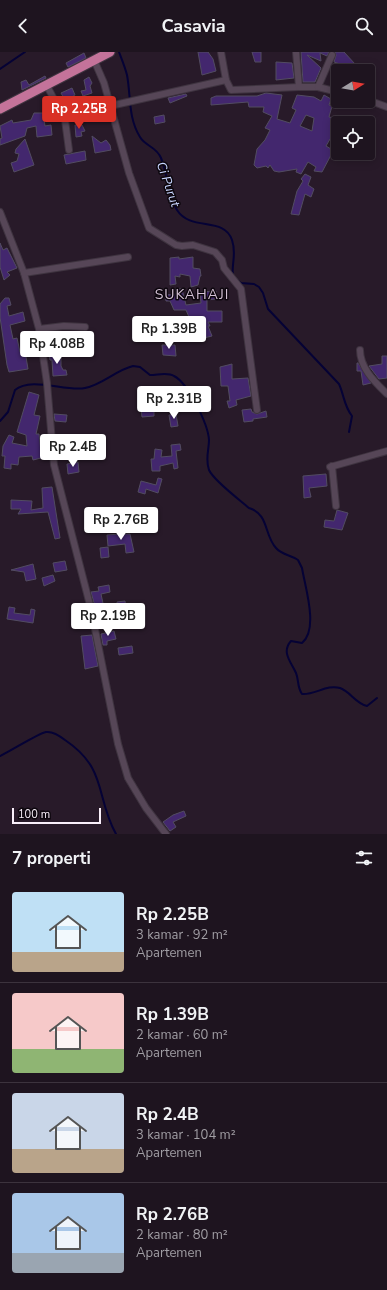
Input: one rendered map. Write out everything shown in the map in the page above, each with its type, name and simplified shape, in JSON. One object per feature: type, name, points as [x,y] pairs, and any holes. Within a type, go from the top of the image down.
[{"type":"highway","points":[[0,109],[48,86],[110,52]]},
{"type":"street","points":[[221,52],[226,80],[231,90],[318,87],[331,90]]},
{"type":"street","points":[[296,52],[299,87]]},
{"type":"street","points":[[318,87],[332,55]]},
{"type":"street","points":[[94,60],[104,83],[129,173],[149,228],[169,242],[182,246],[197,246],[215,252],[230,275],[239,284],[242,293],[257,410]]},
{"type":"street","points":[[110,106],[226,80]]},
{"type":"street","points":[[48,86],[64,114],[69,150]]},
{"type":"street","points":[[375,103],[387,107]]},
{"type":"street","points":[[0,212],[24,273],[39,329],[48,386],[54,465],[88,598],[118,744],[128,778],[146,808],[166,834]]},
{"type":"street","points":[[24,273],[128,257]]},
{"type":"street","points":[[39,329],[64,326],[86,327]]},
{"type":"street","points":[[360,350],[361,357],[368,374],[387,394]]},
{"type":"street","points":[[336,506],[331,467],[387,451]]},
{"type":"building","points":[[198,52],[208,52],[213,59],[216,71],[202,75]]},
{"type":"building","points":[[252,52],[261,52],[261,62],[255,62]]},
{"type":"building","points":[[301,52],[329,52],[327,56],[320,53],[321,61],[307,55],[321,68],[315,82],[303,82]]},
{"type":"building","points":[[335,52],[344,52],[355,64],[340,64],[334,62],[336,55]]},
{"type":"building","points":[[84,53],[86,58],[68,67],[66,63]]},
{"type":"building","points":[[276,62],[292,63],[294,78],[276,80]]},
{"type":"building","points":[[45,76],[46,78],[22,90],[21,82],[26,80],[29,85]]},
{"type":"building","points":[[89,77],[92,83],[90,86],[92,93],[83,96],[81,91],[86,90],[84,80]]},
{"type":"building","points":[[72,88],[75,95],[73,96],[74,99],[66,102],[61,93]]},
{"type":"building","points":[[266,93],[282,95],[277,119],[290,123],[296,110],[292,108],[297,95],[314,97],[321,101],[324,95],[331,99],[329,105],[331,108],[329,117],[331,117],[331,139],[326,146],[331,149],[331,155],[322,172],[314,171],[316,167],[308,162],[301,174],[296,172],[297,169],[279,172],[274,171],[270,165],[268,168],[266,166],[257,168],[254,165],[257,149],[265,140],[270,130],[265,128],[272,116],[263,112],[264,107],[249,107],[248,102],[211,105],[211,98],[216,96],[257,96]],"holes":[[[306,115],[314,118],[312,131],[300,126]]]},
{"type":"building","points":[[186,94],[187,96],[170,103],[168,98]]},
{"type":"building","points":[[89,103],[91,111],[94,110],[95,117],[81,120],[79,106]]},
{"type":"building","points":[[34,113],[43,113],[45,126],[51,125],[52,135],[37,137],[36,126],[27,128],[25,136],[0,145],[0,139],[2,138],[0,126],[12,120],[13,123],[31,120]]},
{"type":"building","points":[[164,115],[165,122],[155,124],[154,117]]},
{"type":"building","points":[[75,125],[82,125],[85,131],[81,132],[82,136],[76,137]]},
{"type":"building","points":[[92,136],[101,143],[106,140],[110,145],[111,150],[95,153]]},
{"type":"building","points":[[25,139],[34,165],[14,172],[11,163],[17,161],[19,154],[15,153],[16,149]]},
{"type":"building","points":[[85,151],[86,160],[66,164],[64,155]]},
{"type":"building","points":[[305,174],[311,177],[308,185],[314,189],[311,197],[305,194],[299,215],[291,214],[297,191],[303,181],[301,179]]},
{"type":"building","points":[[0,243],[3,250],[7,248],[17,268],[7,272],[10,275],[4,280],[0,267]]},
{"type":"building","points":[[179,257],[179,259],[193,257],[193,268],[200,269],[201,276],[198,285],[191,287],[190,276],[180,274],[180,277],[175,276],[176,284],[170,285],[170,258]]},
{"type":"building","points":[[175,289],[182,289],[186,305],[201,303],[200,292],[216,291],[216,299],[207,300],[207,311],[222,311],[222,322],[208,322],[212,336],[204,338],[200,327],[196,328],[195,317],[189,317],[186,310],[174,310],[170,301],[166,301],[165,295],[176,294]]},
{"type":"building","points":[[5,298],[9,298],[11,305],[7,306],[9,316],[23,312],[25,321],[10,325],[13,339],[17,338],[20,352],[25,351],[28,369],[9,372],[0,317],[0,304]]},
{"type":"building","points":[[162,345],[175,345],[176,356],[163,355]]},
{"type":"building","points":[[61,353],[61,366],[63,370],[66,370],[67,375],[53,376],[52,360],[50,360],[49,354]]},
{"type":"building","points":[[382,356],[387,356],[387,378],[379,379],[369,366],[382,364]]},
{"type":"building","points":[[357,363],[371,383],[363,385],[361,371],[357,371]]},
{"type":"building","points":[[232,364],[232,379],[248,378],[251,396],[236,400],[237,405],[229,408],[227,401],[230,401],[228,386],[221,386],[220,367]]},
{"type":"building","points":[[29,392],[39,395],[34,415],[40,416],[36,434],[39,434],[41,452],[44,451],[45,457],[33,460],[32,456],[19,457],[18,465],[11,464],[11,469],[4,468],[5,456],[2,456],[3,446],[9,435],[14,437],[12,443],[27,446],[26,435],[17,432]]},
{"type":"building","points":[[141,409],[154,409],[154,416],[142,417]]},
{"type":"building","points":[[251,409],[252,412],[257,414],[266,411],[267,417],[244,422],[242,410]]},
{"type":"building","points":[[54,414],[67,415],[66,422],[55,421]]},
{"type":"building","points":[[176,414],[178,426],[171,427],[169,415]]},
{"type":"building","points":[[180,444],[181,450],[176,451],[178,468],[174,469],[173,463],[160,466],[160,471],[152,471],[151,459],[154,459],[155,449],[162,450],[161,457],[172,456],[171,445]]},
{"type":"building","points":[[78,462],[79,472],[68,474],[67,464]]},
{"type":"building","points":[[326,474],[327,486],[309,488],[311,497],[304,498],[303,476]]},
{"type":"building","points":[[158,478],[162,479],[158,493],[146,489],[145,494],[138,492],[141,481],[156,485]]},
{"type":"building","points":[[52,487],[60,538],[55,539],[48,512],[18,514],[21,509],[11,509],[11,500],[32,501],[31,510],[43,508],[42,488]]},
{"type":"building","points":[[337,510],[348,513],[342,530],[324,527],[325,520],[334,521]]},
{"type":"building","points":[[130,534],[134,552],[126,553],[125,544],[108,546],[107,535]]},
{"type":"building","points":[[108,547],[109,557],[101,558],[100,548]]},
{"type":"building","points":[[65,561],[67,570],[55,572],[53,563]]},
{"type":"building","points":[[33,564],[36,579],[26,581],[24,572],[11,570]]},
{"type":"building","points":[[53,575],[55,581],[44,586],[42,578]]},
{"type":"building","points":[[109,585],[110,592],[101,594],[104,608],[106,608],[107,613],[97,614],[91,592],[99,591],[98,587]]},
{"type":"building","points":[[125,601],[126,609],[118,611],[117,602]]},
{"type":"building","points":[[9,607],[15,608],[14,613],[30,615],[31,609],[35,610],[33,623],[7,619]]},
{"type":"building","points":[[114,631],[116,639],[107,641],[107,645],[103,645],[101,634]]},
{"type":"building","points":[[92,635],[98,666],[85,669],[81,636]]},
{"type":"building","points":[[132,646],[133,653],[119,655],[118,648]]},
{"type":"building","points":[[184,811],[186,816],[173,822],[176,827],[170,831],[163,822],[173,815]]},
{"type":"waterway","name":"Ci Purut","points":[[0,69],[25,52]]},
{"type":"waterway","name":"Ci Purut","points":[[119,52],[127,75],[133,122],[136,130],[142,140],[159,154],[171,197],[177,210],[183,217],[190,221],[222,228],[228,233],[232,240],[234,250],[233,276]]},
{"type":"waterway","name":"Ci Purut","points":[[237,280],[241,283],[254,284],[259,287],[263,293],[268,309],[339,384],[349,412],[352,416],[349,432]]},
{"type":"waterway","points":[[0,421],[8,412],[15,390],[22,386],[39,384],[77,389],[85,388],[97,384],[133,366],[140,367],[150,375],[166,374],[174,376],[191,395],[205,424],[209,440],[207,462],[209,470],[221,485],[260,515],[272,543],[281,552],[298,560],[302,568],[310,607],[310,628],[307,637],[302,643],[291,641],[287,649],[288,657],[298,678],[299,689],[302,694],[335,687],[344,690],[363,705],[367,706],[377,698]]},
{"type":"waterway","points":[[0,756],[46,732],[54,733],[61,737],[79,751],[94,772],[105,807],[116,834]]},
{"type":"district","name":"SUKAHAJI","points":[[192,294]]}]
